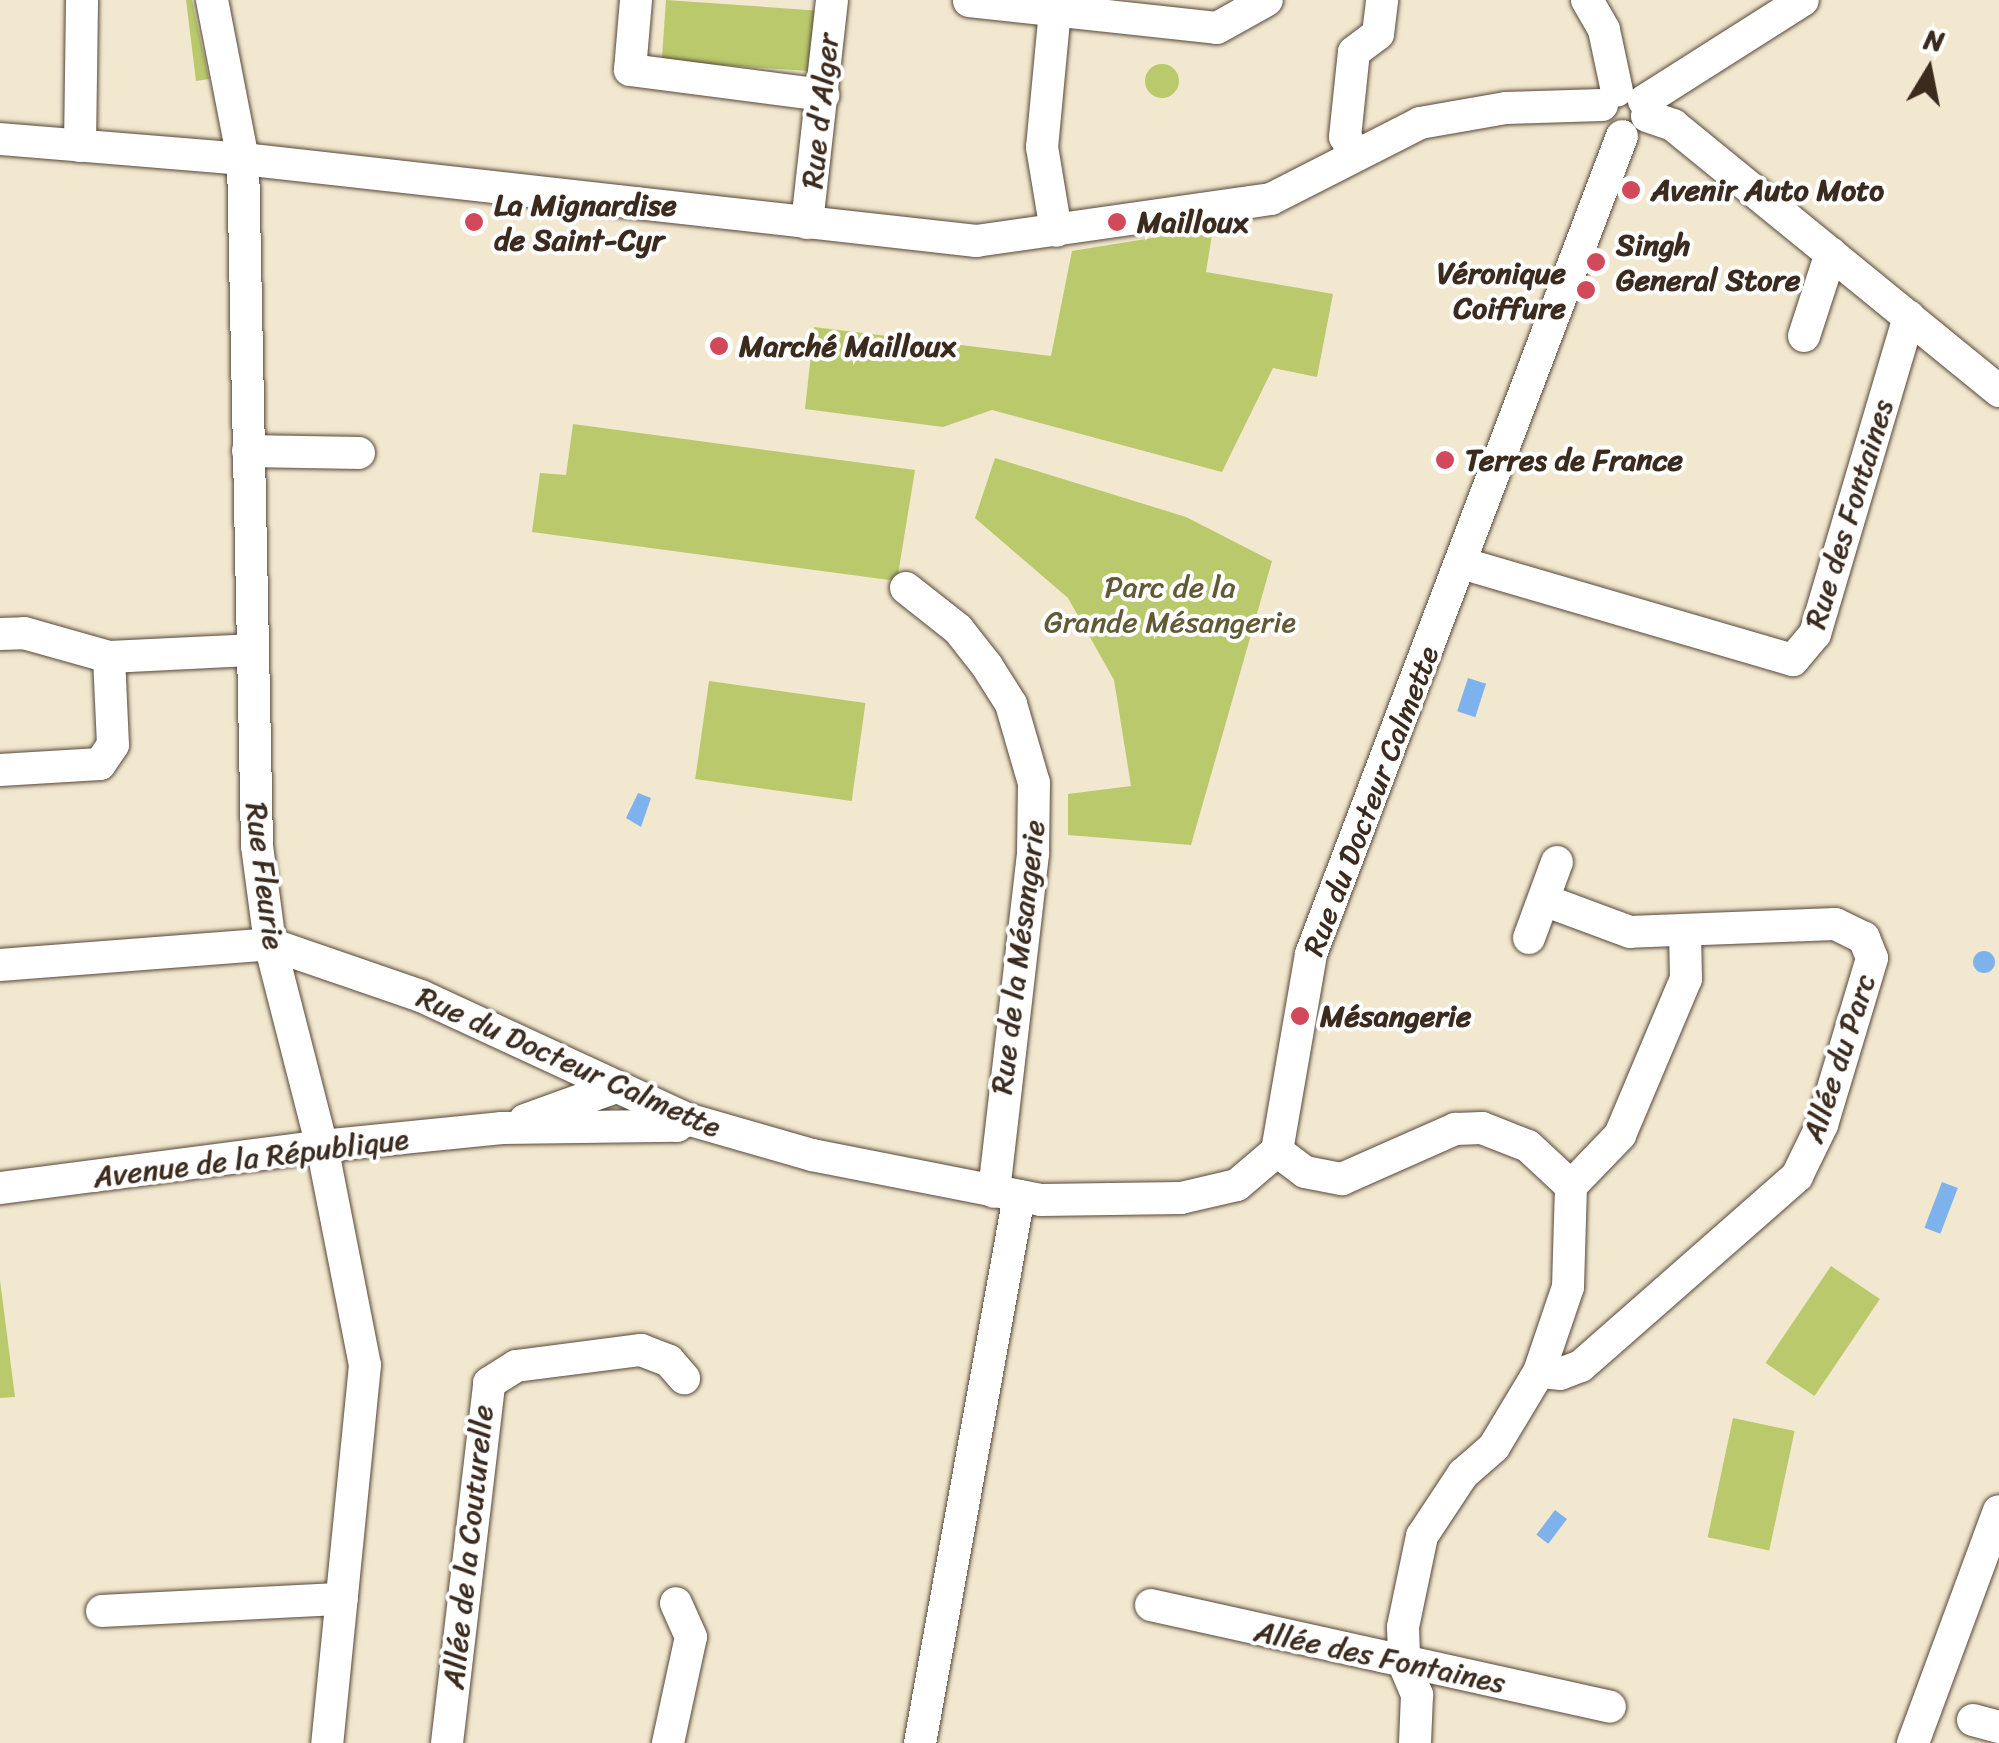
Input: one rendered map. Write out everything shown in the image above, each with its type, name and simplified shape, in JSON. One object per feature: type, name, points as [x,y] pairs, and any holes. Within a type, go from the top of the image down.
[{"type":"street","points":[[80,146],[82,0]]},
{"type":"street","name":"Rue Fleurie","points":[[212,0],[243,159],[250,650],[257,846],[270,944],[322,1146],[364,1364],[328,1743]]},
{"type":"street","points":[[636,0],[630,70],[823,95]]},
{"type":"street","name":"Rue d'Alger","points":[[807,223],[832,0]]},
{"type":"street","points":[[969,1],[1217,28],[1267,0]]},
{"type":"street","points":[[1356,155],[1345,137],[1354,52],[1378,34],[1382,0]]},
{"type":"street","points":[[1587,0],[1604,30],[1626,110]]},
{"type":"street","points":[[1626,110],[1803,0]]},
{"type":"street","points":[[1055,10],[1042,146],[1056,231]]},
{"type":"street","points":[[0,139],[243,159],[976,240],[1271,199],[1420,123],[1456,114],[1626,110],[1673,125],[1999,391]]},
{"type":"street","name":"Rue du Docteur Calmette","points":[[270,944],[422,996],[687,1119],[812,1155],[1006,1194],[1197,1195],[1238,1185],[1277,1150],[1310,954],[1461,563],[1626,110]]},
{"type":"street","points":[[1804,336],[1831,253]]},
{"type":"street","name":"Rue des Fontaines","points":[[1461,563],[1793,660],[1815,634],[1909,318]]},
{"type":"street","points":[[248,451],[358,453]]},
{"type":"street","name":"Rue de la Mésangerie","points":[[906,588],[958,629],[987,666],[1011,704],[1034,783],[1033,854],[1006,1194],[920,1743]]},
{"type":"street","points":[[0,634],[24,633],[109,657],[250,650]]},
{"type":"street","points":[[0,770],[100,764],[113,745],[109,657]]},
{"type":"street","points":[[1529,938],[1557,862]]},
{"type":"street","name":"Allée du Parc","points":[[1539,1372],[1560,1374],[1581,1366],[1797,1176],[1822,1125],[1872,958],[1864,938],[1835,924],[1630,932],[1544,900]]},
{"type":"street","points":[[1415,1743],[1417,1695],[1404,1664],[1407,1599],[1425,1527],[1463,1474],[1494,1447],[1539,1372],[1568,1288],[1571,1186],[1620,1134],[1686,979],[1685,932]]},
{"type":"street","points":[[0,965],[270,944]]},
{"type":"street","name":"Avenue de la République","points":[[502,1128],[616,1087]]},
{"type":"street","name":"Avenue de la République","points":[[0,1188],[322,1146],[502,1128],[677,1126],[687,1119]]},
{"type":"street","points":[[1277,1150],[1306,1172],[1342,1179],[1455,1129],[1482,1128],[1528,1146],[1571,1186]]},
{"type":"street","name":"Allée de la Couturelle","points":[[447,1743],[489,1383],[516,1366],[640,1350],[668,1362],[684,1378]]},
{"type":"street","points":[[1913,1743],[1998,1514]]},
{"type":"street","points":[[102,1611],[342,1599]]},
{"type":"street","points":[[668,1743],[691,1637],[676,1603]]},
{"type":"street","name":"Allée des Fontaines","points":[[1152,1606],[1610,1707]]},
{"type":"green space","points":[[186,0],[192,0],[209,79],[196,81]]},
{"type":"green space","points":[[666,0],[823,11],[818,72],[662,61]]},
{"type":"green space","points":[[1162,64],[1174,69],[1179,81],[1174,93],[1162,98],[1150,93],[1145,81],[1150,69]]},
{"type":"green space","points":[[1213,228],[1206,272],[1333,294],[1317,377],[1273,368],[1222,472],[992,410],[943,427],[805,409],[814,327],[1051,356],[1072,251]]},
{"type":"green space","points":[[573,424],[915,470],[897,581],[532,532],[540,473],[566,475]]},
{"type":"green space","name":"Parc de la Grande Mésangerie","points":[[995,458],[1186,517],[1272,561],[1191,845],[1068,835],[1068,794],[1131,786],[1114,680],[1068,598],[975,518]]},
{"type":"green space","points":[[709,681],[865,703],[852,801],[695,779]]},
{"type":"green space","points":[[1831,1266],[1880,1299],[1814,1396],[1766,1363]]},
{"type":"green space","points":[[0,1280],[15,1397],[0,1398]]},
{"type":"green space","points":[[1733,1418],[1795,1431],[1769,1550],[1708,1537]]},
{"type":"water","points":[[1468,678],[1486,684],[1475,717],[1457,711]]},
{"type":"water","points":[[638,793],[651,798],[641,827],[626,818]]},
{"type":"water","points":[[1984,951],[1992,954],[1992,970],[1984,973],[1976,970],[1973,962],[1976,954]]},
{"type":"water","points":[[1942,1182],[1958,1188],[1940,1234],[1924,1228]]},
{"type":"water","points":[[1555,1510],[1567,1519],[1548,1544],[1536,1535]]},
{"type":"place","name":"Avenir Auto Moto","points":[[1631,190]]},
{"type":"place","name":"La Mignardise de Saint-Cyr","points":[[474,222]]},
{"type":"place","name":"Mailloux","points":[[1117,222]]},
{"type":"place","name":"Singh General Store","points":[[1596,262]]},
{"type":"place","name":"Véronique Coiffure","points":[[1586,290]]},
{"type":"place","name":"Marché Mailloux","points":[[719,346]]},
{"type":"place","name":"Terres de France","points":[[1445,460]]},
{"type":"place","name":"Mésangerie","points":[[1300,1016]]}]
